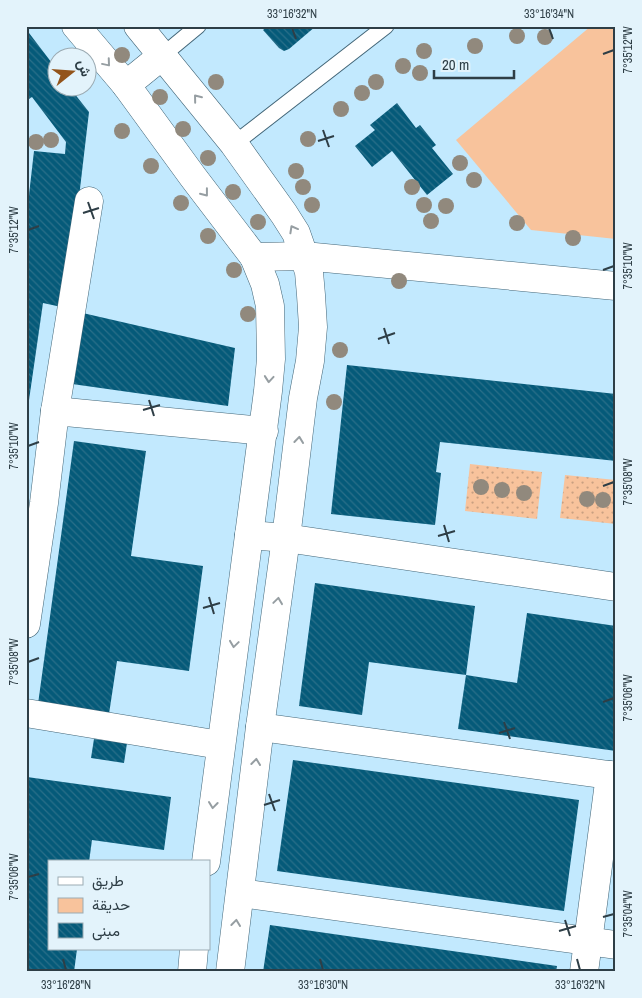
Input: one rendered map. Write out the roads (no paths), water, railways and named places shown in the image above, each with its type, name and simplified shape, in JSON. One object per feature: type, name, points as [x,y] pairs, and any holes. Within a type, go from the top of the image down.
[{"type":"street","points":[[76,26],[126,85],[254,257],[270,306],[271,359],[264,431],[248,535],[206,860]]},
{"type":"street","points":[[138,26],[234,144],[284,214],[296,233],[304,256],[312,295],[313,327],[310,361],[303,398],[230,972]]},
{"type":"street","points":[[126,85],[163,55]]},
{"type":"street","points":[[26,624],[35,502],[55,411],[89,200]]},
{"type":"street","points":[[254,257],[304,256],[616,286]]},
{"type":"street","points":[[55,411],[264,431]]},
{"type":"street","points":[[248,535],[286,538],[616,587]]},
{"type":"street","points":[[26,713],[220,745]]},
{"type":"street","points":[[260,727],[613,776],[584,972]]},
{"type":"street","points":[[240,893],[616,945]]},
{"type":"street","points":[[192,972],[194,950]]},
{"type":"lane","points":[[163,55],[198,26]]},
{"type":"lane","points":[[234,144],[386,26]]}]
